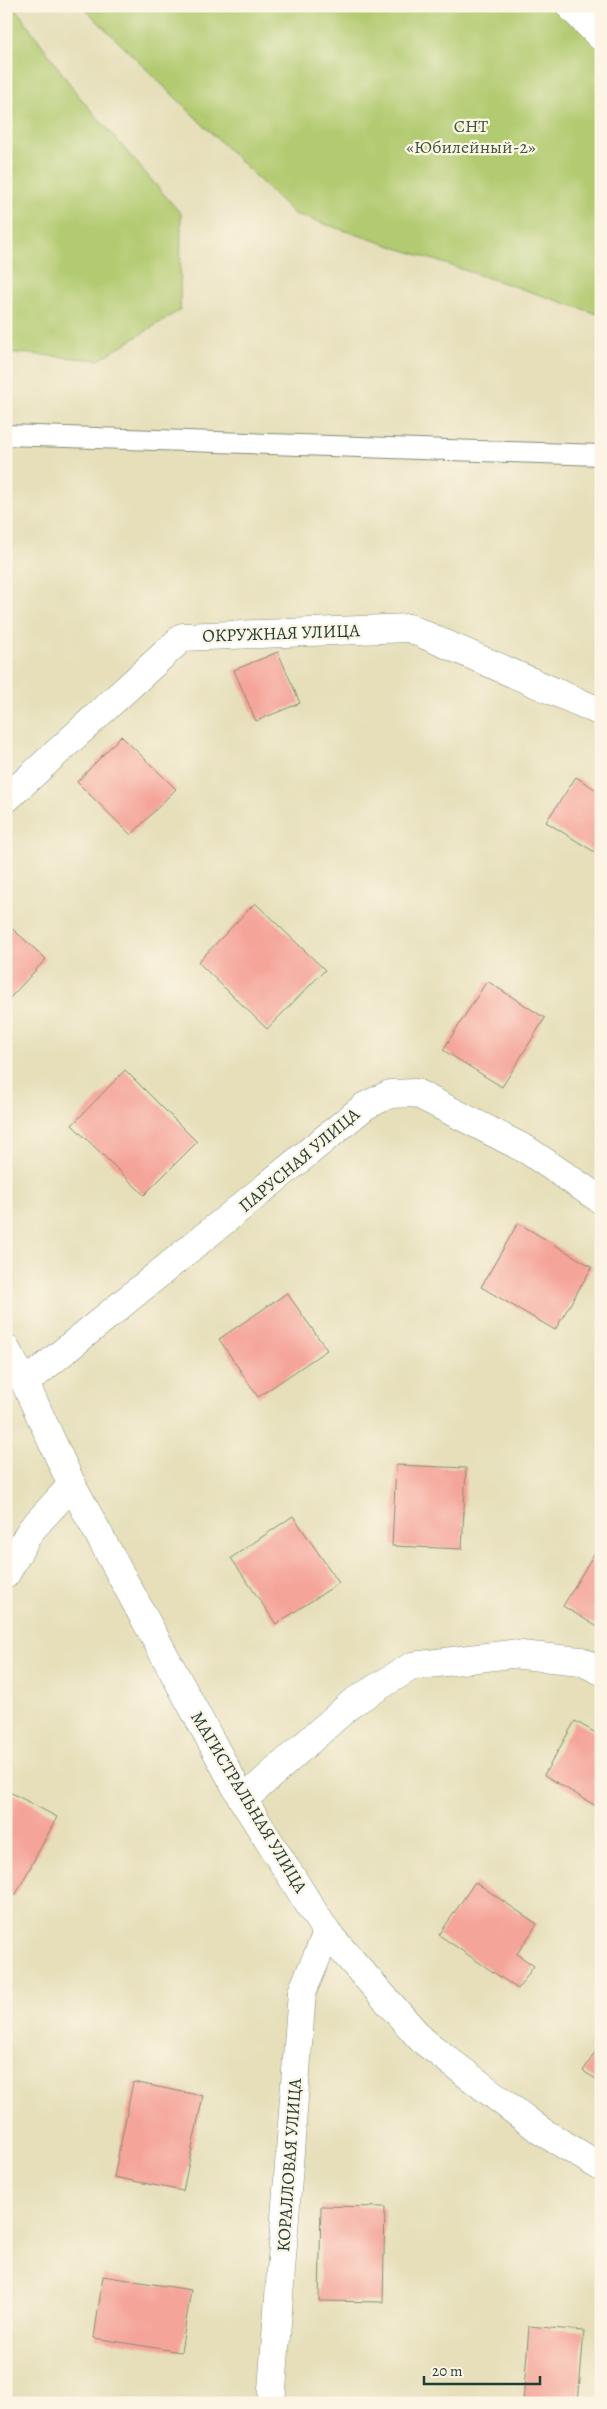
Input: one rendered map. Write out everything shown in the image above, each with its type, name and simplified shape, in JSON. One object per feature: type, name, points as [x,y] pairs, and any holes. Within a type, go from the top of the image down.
[{"type":"street","points":[[570,6],[601,37]]},
{"type":"street","name":"ОКРУЖНАЯ УЛИЦА","points":[[6,799],[183,637],[409,628],[601,712]]},
{"type":"street","name":"ПАРУСНАЯ УЛИЦА","points":[[25,1383],[365,1106],[390,1094],[416,1093],[527,1150],[601,1200]]},
{"type":"street","name":"МАГИСТРАЛЬНАЯ УЛИЦА","points":[[6,1349],[25,1383],[72,1485],[243,1800],[328,1933],[422,2040],[541,2131],[601,2167]]},
{"type":"street","points":[[6,1574],[30,1531],[72,1485]]},
{"type":"street","points":[[243,1800],[352,1703],[412,1666],[511,1654],[581,1661],[601,1671]]},
{"type":"street","name":"КОРАЛЛОВАЯ УЛИЦА","points":[[271,2403],[302,1992],[328,1933]]},
{"type":"lane","points":[[6,435],[601,455]]},
{"type":"green space","points":[[6,6],[14,6],[77,94],[181,214],[180,310],[99,360],[6,352]]},
{"type":"green space","name":"СНТ «Юбилейный-2»","points":[[82,6],[601,6],[601,315],[294,214]]},
{"type":"building","points":[[278,652],[300,703],[256,721],[234,670]]},
{"type":"building","points":[[121,736],[176,789],[131,835],[77,782]]},
{"type":"building","points":[[576,777],[601,793],[601,856],[546,822]]},
{"type":"building","points":[[255,903],[325,970],[267,1029],[198,962]]},
{"type":"building","points":[[6,923],[46,959],[9,999],[6,997]]},
{"type":"building","points":[[487,981],[545,1018],[502,1087],[443,1050]]},
{"type":"building","points":[[125,1070],[197,1142],[144,1195],[72,1125]]},
{"type":"building","points":[[518,1223],[592,1267],[555,1330],[481,1287]]},
{"type":"building","points":[[287,1293],[327,1350],[258,1397],[219,1339]]},
{"type":"building","points":[[396,1465],[466,1468],[462,1549],[392,1546]]},
{"type":"building","points":[[293,1516],[339,1583],[276,1624],[231,1558]]},
{"type":"building","points":[[601,1542],[601,1629],[563,1606]]},
{"type":"building","points":[[575,1721],[601,1736],[601,1809],[544,1775]]},
{"type":"building","points":[[6,1790],[57,1817],[15,1896],[6,1892]]},
{"type":"building","points":[[475,1882],[537,1924],[517,1954],[534,1966],[518,1989],[439,1935]]},
{"type":"building","points":[[601,2043],[601,2082],[583,2071]]},
{"type":"building","points":[[133,2082],[203,2096],[183,2191],[114,2177]]},
{"type":"building","points":[[321,2206],[385,2207],[383,2302],[319,2301]]},
{"type":"building","points":[[103,2276],[191,2290],[181,2352],[94,2338]]},
{"type":"building","points":[[529,2326],[584,2331],[578,2403],[523,2403]]}]
